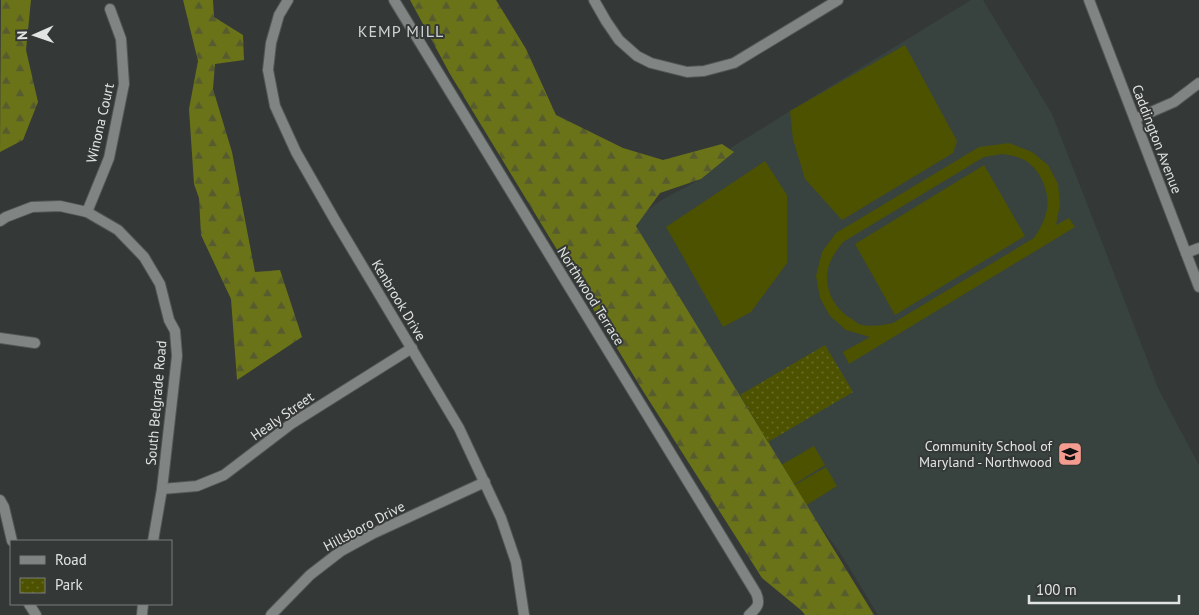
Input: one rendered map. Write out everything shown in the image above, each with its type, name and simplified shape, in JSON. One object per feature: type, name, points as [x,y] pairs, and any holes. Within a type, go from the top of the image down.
[{"type":"street","name":"Kenbrook Drive","points":[[288,0],[279,15],[271,43],[268,70],[275,106],[296,152],[459,428],[501,518],[516,562],[524,615]]},
{"type":"street","name":"Northwood Terrace","points":[[394,0],[756,593],[759,599],[753,612]]},
{"type":"street","points":[[594,0],[619,40],[637,56],[651,63],[687,72],[704,71],[734,63],[838,0]]},
{"type":"street","name":"Caddington Avenue","points":[[1089,0],[1199,287]]},
{"type":"street","name":"Winona Court","points":[[87,212],[109,158],[124,84],[122,39],[110,9]]},
{"type":"street","points":[[1135,119],[1174,102],[1199,83]]},
{"type":"street","name":"South Belgrade Road","points":[[0,221],[32,207],[60,206],[87,212],[118,230],[144,257],[160,284],[169,320],[175,330],[177,356],[162,489],[153,540]]},
{"type":"street","points":[[1186,253],[1199,248]]},
{"type":"street","points":[[0,338],[34,343]]},
{"type":"street","name":"Healy Street","points":[[162,489],[197,486],[224,475],[291,424],[412,348]]},
{"type":"street","name":"Hillsboro Drive","points":[[271,615],[310,575],[341,551],[372,534],[485,482]]},
{"type":"street","points":[[0,500],[4,507],[12,540]]},
{"type":"shaded area","points":[[971,0],[983,0],[1052,114],[1159,390],[1199,465],[1199,615],[878,615],[841,554],[805,506],[636,231],[642,214],[663,199],[701,179],[732,147]]},
{"type":"green space","points":[[1,0],[31,0],[26,50],[38,102],[23,140],[0,152]]},
{"type":"green space","points":[[183,0],[213,0],[214,17],[243,35],[244,60],[215,64],[213,89],[232,152],[255,272],[280,270],[302,337],[237,380],[231,299],[201,235],[199,198],[194,184],[189,109],[198,61]]},
{"type":"green space","points":[[410,0],[496,0],[526,49],[556,115],[623,148],[663,160],[722,144],[734,152],[701,179],[660,193],[636,226],[874,615],[805,615],[762,578],[643,391],[450,74]]},
{"type":"green space","points":[[905,45],[957,141],[953,153],[842,220],[805,179],[793,139],[790,111]]},
{"type":"green space","points":[[1009,143],[1032,152],[1048,165],[1058,184],[1060,204],[1056,225],[1069,218],[1075,227],[849,364],[843,352],[870,337],[846,330],[830,316],[820,298],[816,276],[822,252],[836,233],[979,147]],"holes":[[[1002,154],[1017,157],[1031,165],[1037,171],[1044,185],[1047,193],[1047,209],[1042,224],[1034,238],[893,323],[874,326],[862,325],[840,310],[829,291],[827,276],[830,262],[843,242],[984,157]]]},
{"type":"green space","points":[[765,161],[787,195],[787,263],[751,312],[723,327],[666,227]]},
{"type":"green space","points":[[984,165],[1025,236],[895,315],[855,244]]},
{"type":"green space","points":[[825,345],[853,392],[768,442],[740,395]]},
{"type":"green space","points":[[814,446],[825,465],[793,485],[781,465]]},
{"type":"green space","points":[[826,467],[837,486],[805,506],[793,486]]},
{"type":"place","name":"Community School of Maryland - Northwood","points":[[1070,454]]},
{"type":"district","name":"KEMP MILL","points":[[401,31]]}]
